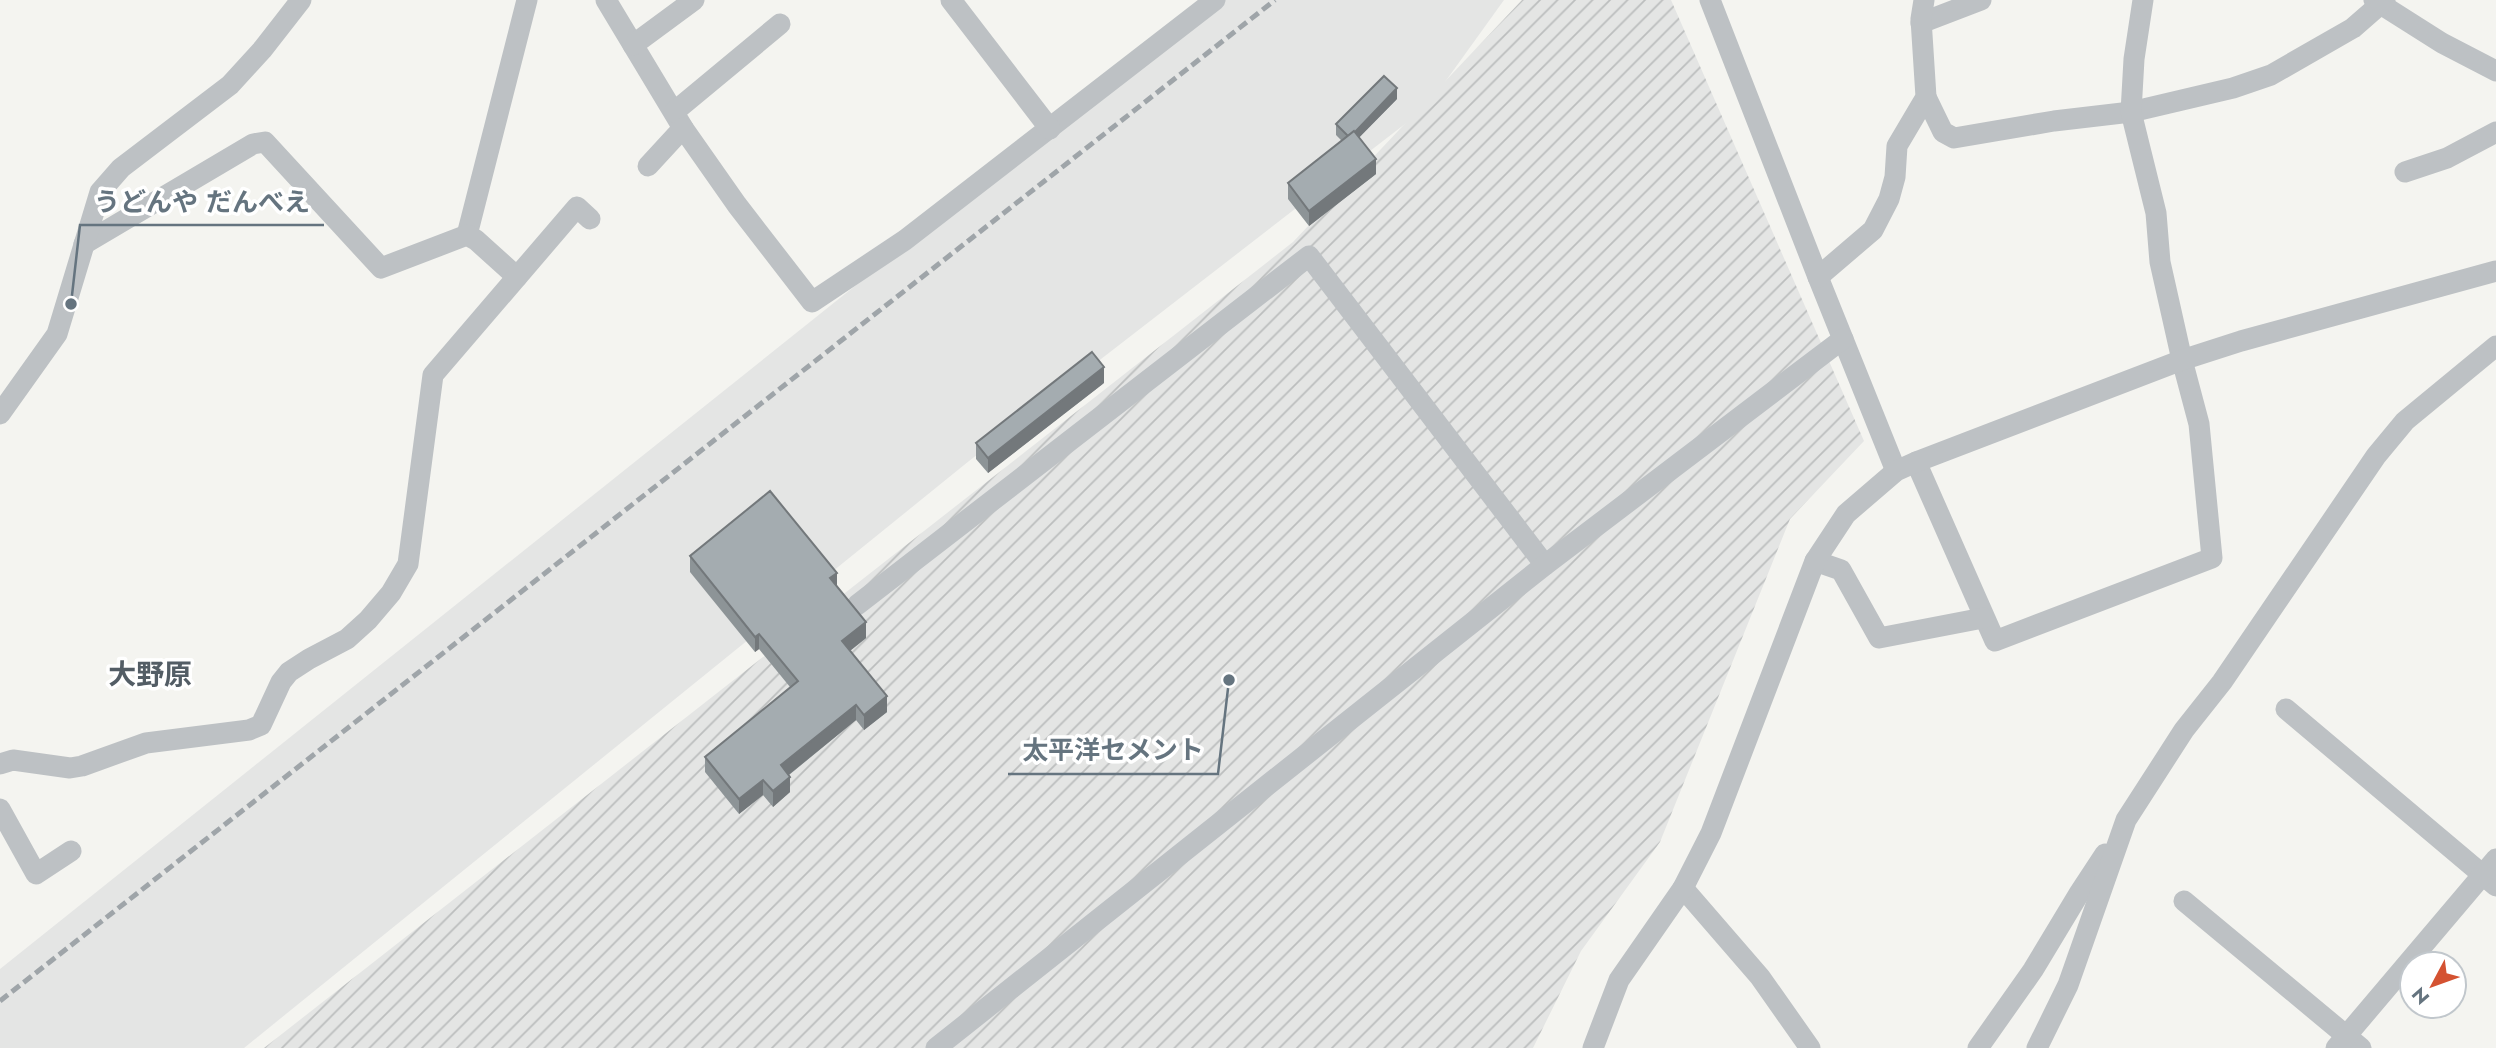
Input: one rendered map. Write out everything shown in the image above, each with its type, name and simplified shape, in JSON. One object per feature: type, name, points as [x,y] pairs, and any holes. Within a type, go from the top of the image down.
[{"type":"street","points":[[0,414],[57,334],[100,192],[121,168],[230,85],[262,50],[301,0]]},
{"type":"street","points":[[467,235],[527,0]]},
{"type":"street","points":[[606,0],[679,120],[737,205],[812,302],[905,240],[1215,0]]},
{"type":"street","points":[[634,45],[694,0]]},
{"type":"street","points":[[951,0],[1050,128]]},
{"type":"street","points":[[1710,0],[1896,471]]},
{"type":"street","points":[[1924,0],[1921,23],[1926,97],[1943,132],[1954,138],[2054,121],[2131,112],[2233,88],[2271,75],[2353,28],[2380,2],[2442,44],[2496,71]]},
{"type":"street","points":[[1921,23],[1981,0]]},
{"type":"street","points":[[1916,462],[1995,641],[2212,558],[2199,424],[2160,262],[2156,213],[2131,112],[2134,59],[2143,0]]},
{"type":"street","points":[[648,166],[679,120],[780,24]]},
{"type":"street","points":[[1818,277],[1872,230],[1889,200],[1895,177],[1897,146],[1926,97]]},
{"type":"street","points":[[2405,172],[2447,158],[2496,132]]},
{"type":"street","points":[[84,244],[253,144],[265,142],[381,268],[467,235]]},
{"type":"street","points":[[0,764],[13,760],[69,768],[82,766],[146,743],[249,730],[261,725],[281,682],[289,672],[347,639],[368,620],[391,593],[408,564],[433,375],[578,207],[590,219]]},
{"type":"street","points":[[467,235],[517,277]]},
{"type":"street","points":[[857,605],[1309,256],[1545,565]]},
{"type":"street","points":[[1593,1048],[1619,980],[1683,888],[1712,833],[1815,561],[1846,514],[1896,471],[2182,360],[2241,341],[2496,271]]},
{"type":"street","points":[[936,1048],[1545,565],[1843,339]]},
{"type":"street","points":[[1978,1048],[2034,970],[2080,892],[2184,730],[2222,682],[2376,456],[2405,421],[2496,346]]},
{"type":"street","points":[[1815,561],[1841,570],[1879,638],[1983,618]]},
{"type":"street","points":[[2184,901],[2348,1044],[2491,873],[2286,709]]},
{"type":"street","points":[[0,809],[36,874],[71,851]]},
{"type":"street","points":[[2037,1048],[2068,985],[2120,832]]},
{"type":"street","points":[[1683,888],[1760,977],[1810,1048]]},
{"type":"shaded area","points":[[1213,0],[1504,0],[1427,107],[969,461],[244,1048],[0,1048],[0,969]]},
{"type":"shaded area","points":[[1522,0],[1671,0],[1864,441],[1790,519],[1660,842],[1581,951],[1533,1048],[264,1048],[1293,242]]},
{"type":"building","points":[[1384,76],[1397,88],[1348,136],[1336,124]]},
{"type":"building","points":[[1354,131],[1376,159],[1309,211],[1288,183]]},
{"type":"building","points":[[1092,352],[1104,367],[988,458],[976,443]]},
{"type":"building","points":[[770,491],[837,573],[830,578],[866,622],[842,641],[887,696],[864,715],[856,705],[781,765],[790,777],[773,791],[763,780],[739,799],[705,757],[798,681],[759,634],[755,637],[690,556]]},
{"type":"railway","points":[[0,1001],[1275,0]]},
{"type":"place","name":"うどんや だんべえ","points":[[71,304]]},
{"type":"place","name":"太平洋セメント","points":[[1229,680]]},
{"type":"district","name":"大野原","points":[[150,674]]}]
